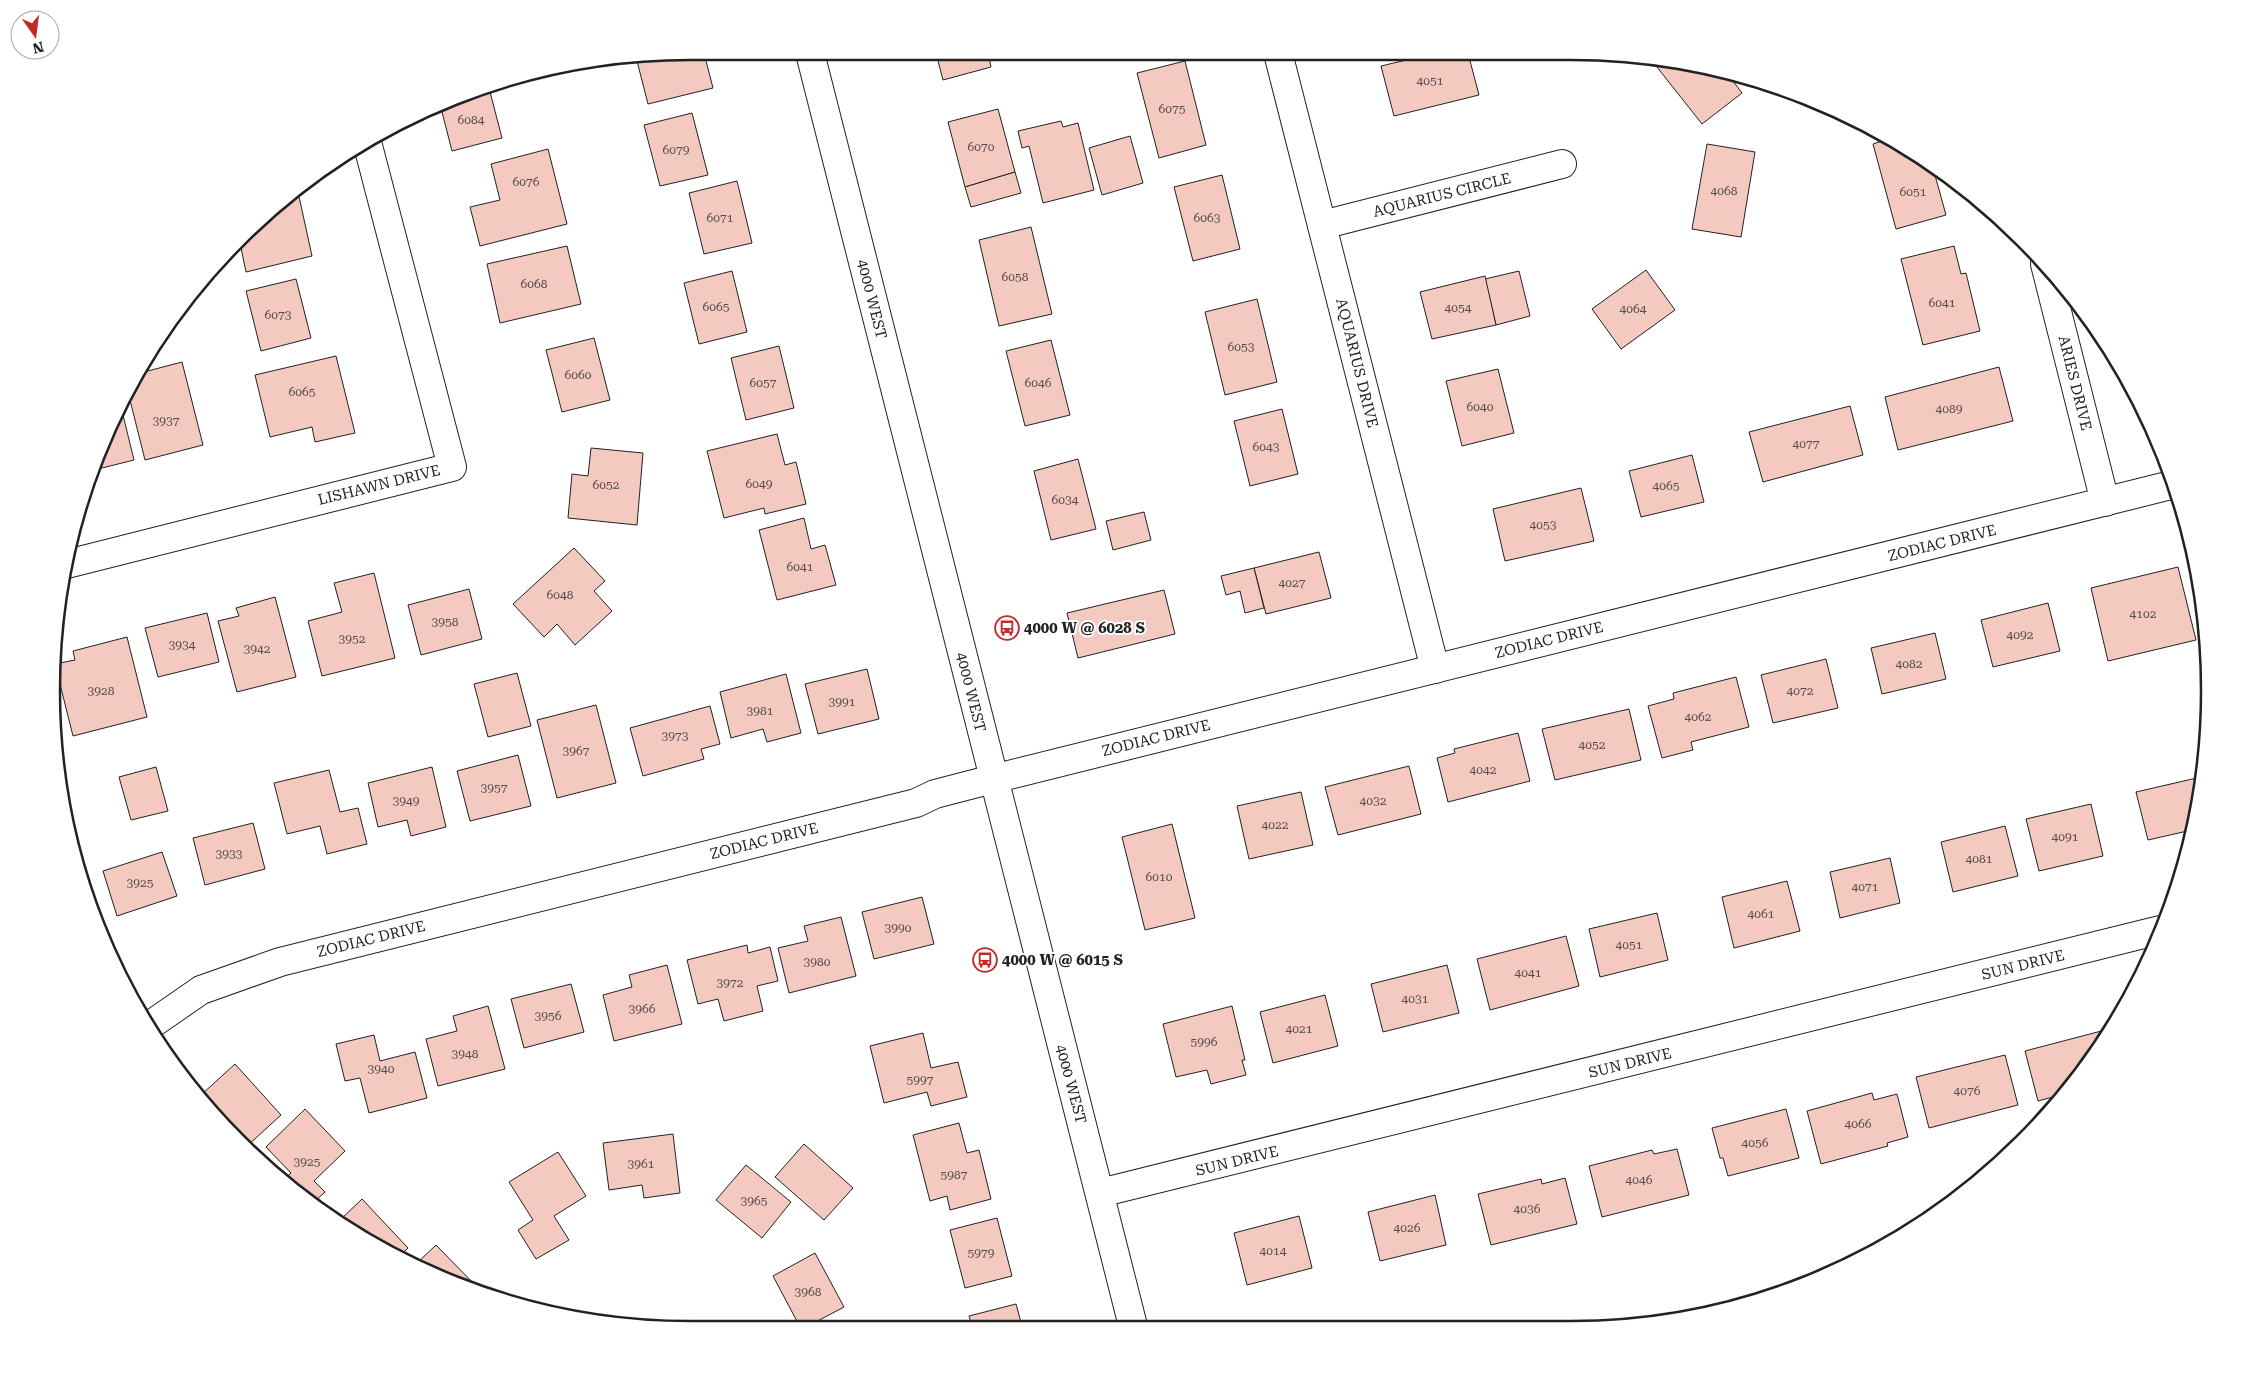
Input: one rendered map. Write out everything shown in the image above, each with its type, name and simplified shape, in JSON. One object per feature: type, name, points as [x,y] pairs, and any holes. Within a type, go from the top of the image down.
[{"type":"street","name":"4000 WEST","points":[[812,60],[1132,1321]]},
{"type":"street","name":"AQUARIUS DRIVE","points":[[1280,60],[1435,669]]},
{"type":"street","name":"LISHAWN DRIVE","points":[[73,562],[452,467],[369,148]]},
{"type":"street","name":"AQUARIUS CIRCLE","points":[[1322,225],[1562,164]]},
{"type":"street","name":"ARIES DRIVE","points":[[2049,280],[2106,502]]},
{"type":"street","name":"ZODIAC DRIVE","points":[[154,1022],[201,990],[280,962],[916,803],[934,794],[993,779],[2167,486]]},
{"type":"street","name":"SUN DRIVE","points":[[1100,1194],[2153,932]]},
{"type":"building","points":[[706,60],[713,88],[648,104],[637,62]]},
{"type":"building","points":[[938,60],[990,60],[991,67],[943,80]]},
{"type":"building","points":[[1406,60],[1470,60],[1479,95],[1394,116],[1381,66]]},
{"type":"building","points":[[1185,61],[1206,145],[1159,158],[1137,73]]},
{"type":"building","points":[[1656,65],[1733,81],[1742,93],[1702,124]]},
{"type":"building","points":[[490,92],[502,138],[452,151],[442,111]]},
{"type":"building","points":[[998,109],[1015,172],[965,187],[948,122]]},
{"type":"building","points":[[692,113],[708,175],[660,186],[644,125]]},
{"type":"building","points":[[1061,121],[1063,127],[1078,123],[1094,190],[1043,203],[1029,146],[1022,148],[1018,131]]},
{"type":"building","points":[[1130,136],[1143,183],[1102,195],[1089,148]]},
{"type":"building","points":[[1881,141],[1886,144],[1935,176],[1946,215],[1896,229],[1873,144]]},
{"type":"building","points":[[1707,144],[1755,152],[1741,237],[1692,229]]},
{"type":"building","points":[[548,149],[567,224],[480,246],[470,207],[500,200],[491,164]]},
{"type":"building","points":[[1015,172],[1021,193],[971,207],[965,187]]},
{"type":"building","points":[[1222,175],[1240,249],[1193,261],[1174,187]]},
{"type":"building","points":[[737,181],[752,243],[704,254],[689,193]]},
{"type":"building","points":[[299,197],[312,256],[246,272],[241,249],[275,216]]},
{"type":"building","points":[[1031,227],[1052,314],[999,326],[979,240]]},
{"type":"building","points":[[567,246],[581,304],[500,323],[487,264]]},
{"type":"building","points":[[1954,246],[1961,274],[1966,273],[1980,331],[1923,345],[1901,259]]},
{"type":"building","points":[[1646,270],[1675,310],[1621,349],[1592,309]]},
{"type":"building","points":[[732,271],[747,332],[699,344],[684,283]]},
{"type":"building","points":[[1519,271],[1530,316],[1496,325],[1485,279]]},
{"type":"building","points":[[1485,276],[1496,325],[1432,339],[1420,292]]},
{"type":"building","points":[[296,279],[311,338],[261,351],[246,291]]},
{"type":"building","points":[[1257,299],[1277,382],[1225,395],[1205,312]]},
{"type":"building","points":[[594,338],[610,400],[562,412],[546,350]]},
{"type":"building","points":[[1051,340],[1070,415],[1025,426],[1006,351]]},
{"type":"building","points":[[779,346],[794,408],[746,420],[731,358]]},
{"type":"building","points":[[336,356],[355,433],[315,442],[312,427],[270,437],[255,375]]},
{"type":"building","points":[[182,362],[203,445],[145,460],[130,402],[146,371]]},
{"type":"building","points":[[1999,367],[2013,421],[1898,450],[1885,397]]},
{"type":"building","points":[[1498,369],[1514,433],[1462,446],[1446,381]]},
{"type":"building","points":[[1850,406],[1863,455],[1763,482],[1749,432]]},
{"type":"building","points":[[1282,409],[1298,474],[1250,486],[1234,421]]},
{"type":"building","points":[[123,416],[134,460],[101,468]]},
{"type":"building","points":[[777,434],[785,465],[796,462],[806,504],[765,514],[764,508],[724,518],[707,451]]},
{"type":"building","points":[[591,448],[643,453],[637,525],[568,518],[572,474],[588,476]]},
{"type":"building","points":[[1692,455],[1704,502],[1641,517],[1629,471]]},
{"type":"building","points":[[1078,459],[1096,529],[1051,540],[1034,471]]},
{"type":"building","points":[[1581,488],[1594,541],[1505,561],[1493,509]]},
{"type":"building","points":[[1144,512],[1151,540],[1113,550],[1106,521]]},
{"type":"building","points":[[804,518],[811,549],[825,545],[836,585],[777,600],[759,530]]},
{"type":"building","points":[[574,548],[605,581],[594,591],[612,611],[575,645],[557,624],[544,637],[513,604]]},
{"type":"building","points":[[1319,552],[1331,598],[1266,614],[1254,568]]},
{"type":"building","points":[[2178,567],[2196,640],[2108,661],[2091,588]]},
{"type":"building","points":[[1254,568],[1264,608],[1245,613],[1240,591],[1226,595],[1221,576]]},
{"type":"building","points":[[374,573],[395,658],[322,676],[308,621],[342,612],[334,583]]},
{"type":"building","points":[[469,589],[482,639],[421,655],[408,605]]},
{"type":"building","points":[[1164,590],[1175,634],[1078,658],[1067,613]]},
{"type":"building","points":[[275,597],[296,677],[237,692],[218,621],[239,616],[236,608]]},
{"type":"building","points":[[2048,603],[2060,651],[1993,667],[1981,620]]},
{"type":"building","points":[[207,613],[219,662],[158,677],[145,628]]},
{"type":"building","points":[[1935,633],[1946,679],[1882,694],[1871,648]]},
{"type":"building","points":[[127,637],[147,717],[73,736],[60,685],[61,663],[75,660],[73,651]]},
{"type":"building","points":[[1826,659],[1838,708],[1773,723],[1761,675]]},
{"type":"building","points":[[867,669],[879,719],[818,734],[805,684]]},
{"type":"building","points":[[517,673],[531,726],[488,737],[474,684]]},
{"type":"building","points":[[786,674],[801,733],[767,742],[763,729],[731,738],[720,692]]},
{"type":"building","points":[[1736,677],[1749,727],[1691,742],[1693,750],[1662,758],[1648,706],[1674,699],[1673,693]]},
{"type":"building","points":[[596,705],[616,783],[557,798],[537,720]]},
{"type":"building","points":[[710,706],[720,744],[701,749],[704,759],[643,776],[630,728]]},
{"type":"building","points":[[1629,709],[1641,760],[1555,780],[1542,729]]},
{"type":"building","points":[[1518,733],[1530,781],[1448,802],[1437,758],[1455,753],[1454,749]]},
{"type":"building","points":[[518,755],[531,806],[470,821],[457,771]]},
{"type":"building","points":[[1409,766],[1421,814],[1338,835],[1325,787]]},
{"type":"building","points":[[156,767],[168,811],[131,820],[119,777]]},
{"type":"building","points":[[432,767],[446,827],[411,836],[407,820],[378,827],[368,783]]},
{"type":"building","points":[[329,770],[340,812],[358,808],[367,844],[327,854],[320,826],[287,834],[274,783]]},
{"type":"building","points":[[2195,778],[2185,832],[2148,840],[2136,792]]},
{"type":"building","points":[[1301,792],[1313,845],[1249,859],[1237,806]]},
{"type":"building","points":[[2091,804],[2103,856],[2039,871],[2026,819]]},
{"type":"building","points":[[253,823],[265,869],[205,885],[193,838]]},
{"type":"building","points":[[1172,824],[1195,918],[1145,930],[1122,837]]},
{"type":"building","points":[[2005,826],[2018,876],[1953,892],[1941,842]]},
{"type":"building","points":[[162,852],[177,896],[117,916],[103,871]]},
{"type":"building","points":[[1890,858],[1900,903],[1840,918],[1830,872]]},
{"type":"building","points":[[1787,881],[1800,931],[1734,948],[1722,897]]},
{"type":"building","points":[[922,897],[934,944],[874,959],[862,912]]},
{"type":"building","points":[[1657,913],[1668,960],[1600,977],[1589,929]]},
{"type":"building","points":[[841,917],[856,976],[789,993],[778,948],[808,941],[804,926]]},
{"type":"building","points":[[1566,936],[1579,986],[1490,1010],[1477,959]]},
{"type":"building","points":[[747,945],[748,953],[770,947],[778,981],[757,986],[763,1011],[724,1021],[718,999],[698,1004],[687,960]]},
{"type":"building","points":[[667,965],[682,1024],[614,1041],[603,995],[632,987],[629,975]]},
{"type":"building","points":[[1447,965],[1459,1013],[1383,1032],[1371,984]]},
{"type":"building","points":[[571,984],[584,1032],[524,1048],[511,999]]},
{"type":"building","points":[[1325,995],[1338,1046],[1273,1063],[1260,1012]]},
{"type":"building","points":[[488,1006],[505,1069],[438,1086],[426,1039],[457,1031],[453,1016]]},
{"type":"building","points":[[1232,1006],[1245,1060],[1242,1060],[1246,1075],[1211,1084],[1207,1070],[1176,1077],[1163,1024]]},
{"type":"building","points":[[2101,1031],[2052,1097],[2038,1101],[2025,1051]]},
{"type":"building","points":[[923,1033],[931,1068],[958,1062],[967,1097],[931,1106],[927,1092],[884,1103],[870,1046]]},
{"type":"building","points":[[374,1035],[380,1061],[415,1052],[427,1098],[369,1113],[360,1078],[345,1081],[336,1044]]},
{"type":"building","points":[[2005,1055],[2018,1105],[1929,1128],[1916,1077]]},
{"type":"building","points":[[235,1064],[281,1115],[251,1142],[205,1092]]},
{"type":"building","points":[[1872,1093],[1874,1100],[1897,1094],[1908,1137],[1887,1143],[1888,1146],[1821,1164],[1807,1111]]},
{"type":"building","points":[[305,1109],[345,1151],[314,1181],[325,1192],[318,1199],[288,1176],[291,1173],[266,1147]]},
{"type":"building","points":[[1786,1109],[1799,1158],[1728,1176],[1723,1158],[1720,1158],[1712,1128]]},
{"type":"building","points":[[959,1123],[967,1153],[979,1150],[991,1199],[950,1210],[947,1196],[930,1201],[913,1135]]},
{"type":"building","points":[[673,1134],[680,1193],[644,1198],[642,1185],[609,1190],[603,1143]]},
{"type":"building","points":[[804,1144],[853,1188],[824,1220],[775,1177]]},
{"type":"building","points":[[1677,1149],[1689,1195],[1602,1217],[1589,1166],[1652,1150],[1654,1154]]},
{"type":"building","points":[[558,1152],[586,1196],[554,1216],[569,1240],[536,1259],[518,1230],[533,1220],[509,1182]]},
{"type":"building","points":[[746,1165],[791,1202],[762,1238],[716,1200]]},
{"type":"building","points":[[1565,1178],[1577,1224],[1491,1245],[1478,1194],[1541,1179],[1542,1184]]},
{"type":"building","points":[[1435,1195],[1446,1245],[1380,1261],[1368,1212]]},
{"type":"building","points":[[362,1199],[408,1248],[404,1252],[375,1237],[343,1217]]},
{"type":"building","points":[[1299,1216],[1312,1268],[1247,1285],[1234,1233]]},
{"type":"building","points":[[997,1218],[1012,1276],[965,1288],[950,1230]]},
{"type":"building","points":[[436,1245],[472,1282],[449,1273],[420,1260]]},
{"type":"building","points":[[815,1253],[844,1307],[818,1321],[797,1321],[773,1276]]},
{"type":"building","points":[[1016,1304],[1021,1321],[970,1321],[969,1316]]},
{"type":"place","name":"4000 W @ 6028 S","points":[[1007,628]]},
{"type":"place","name":"4000 W @ 6015 S","points":[[985,960]]}]
